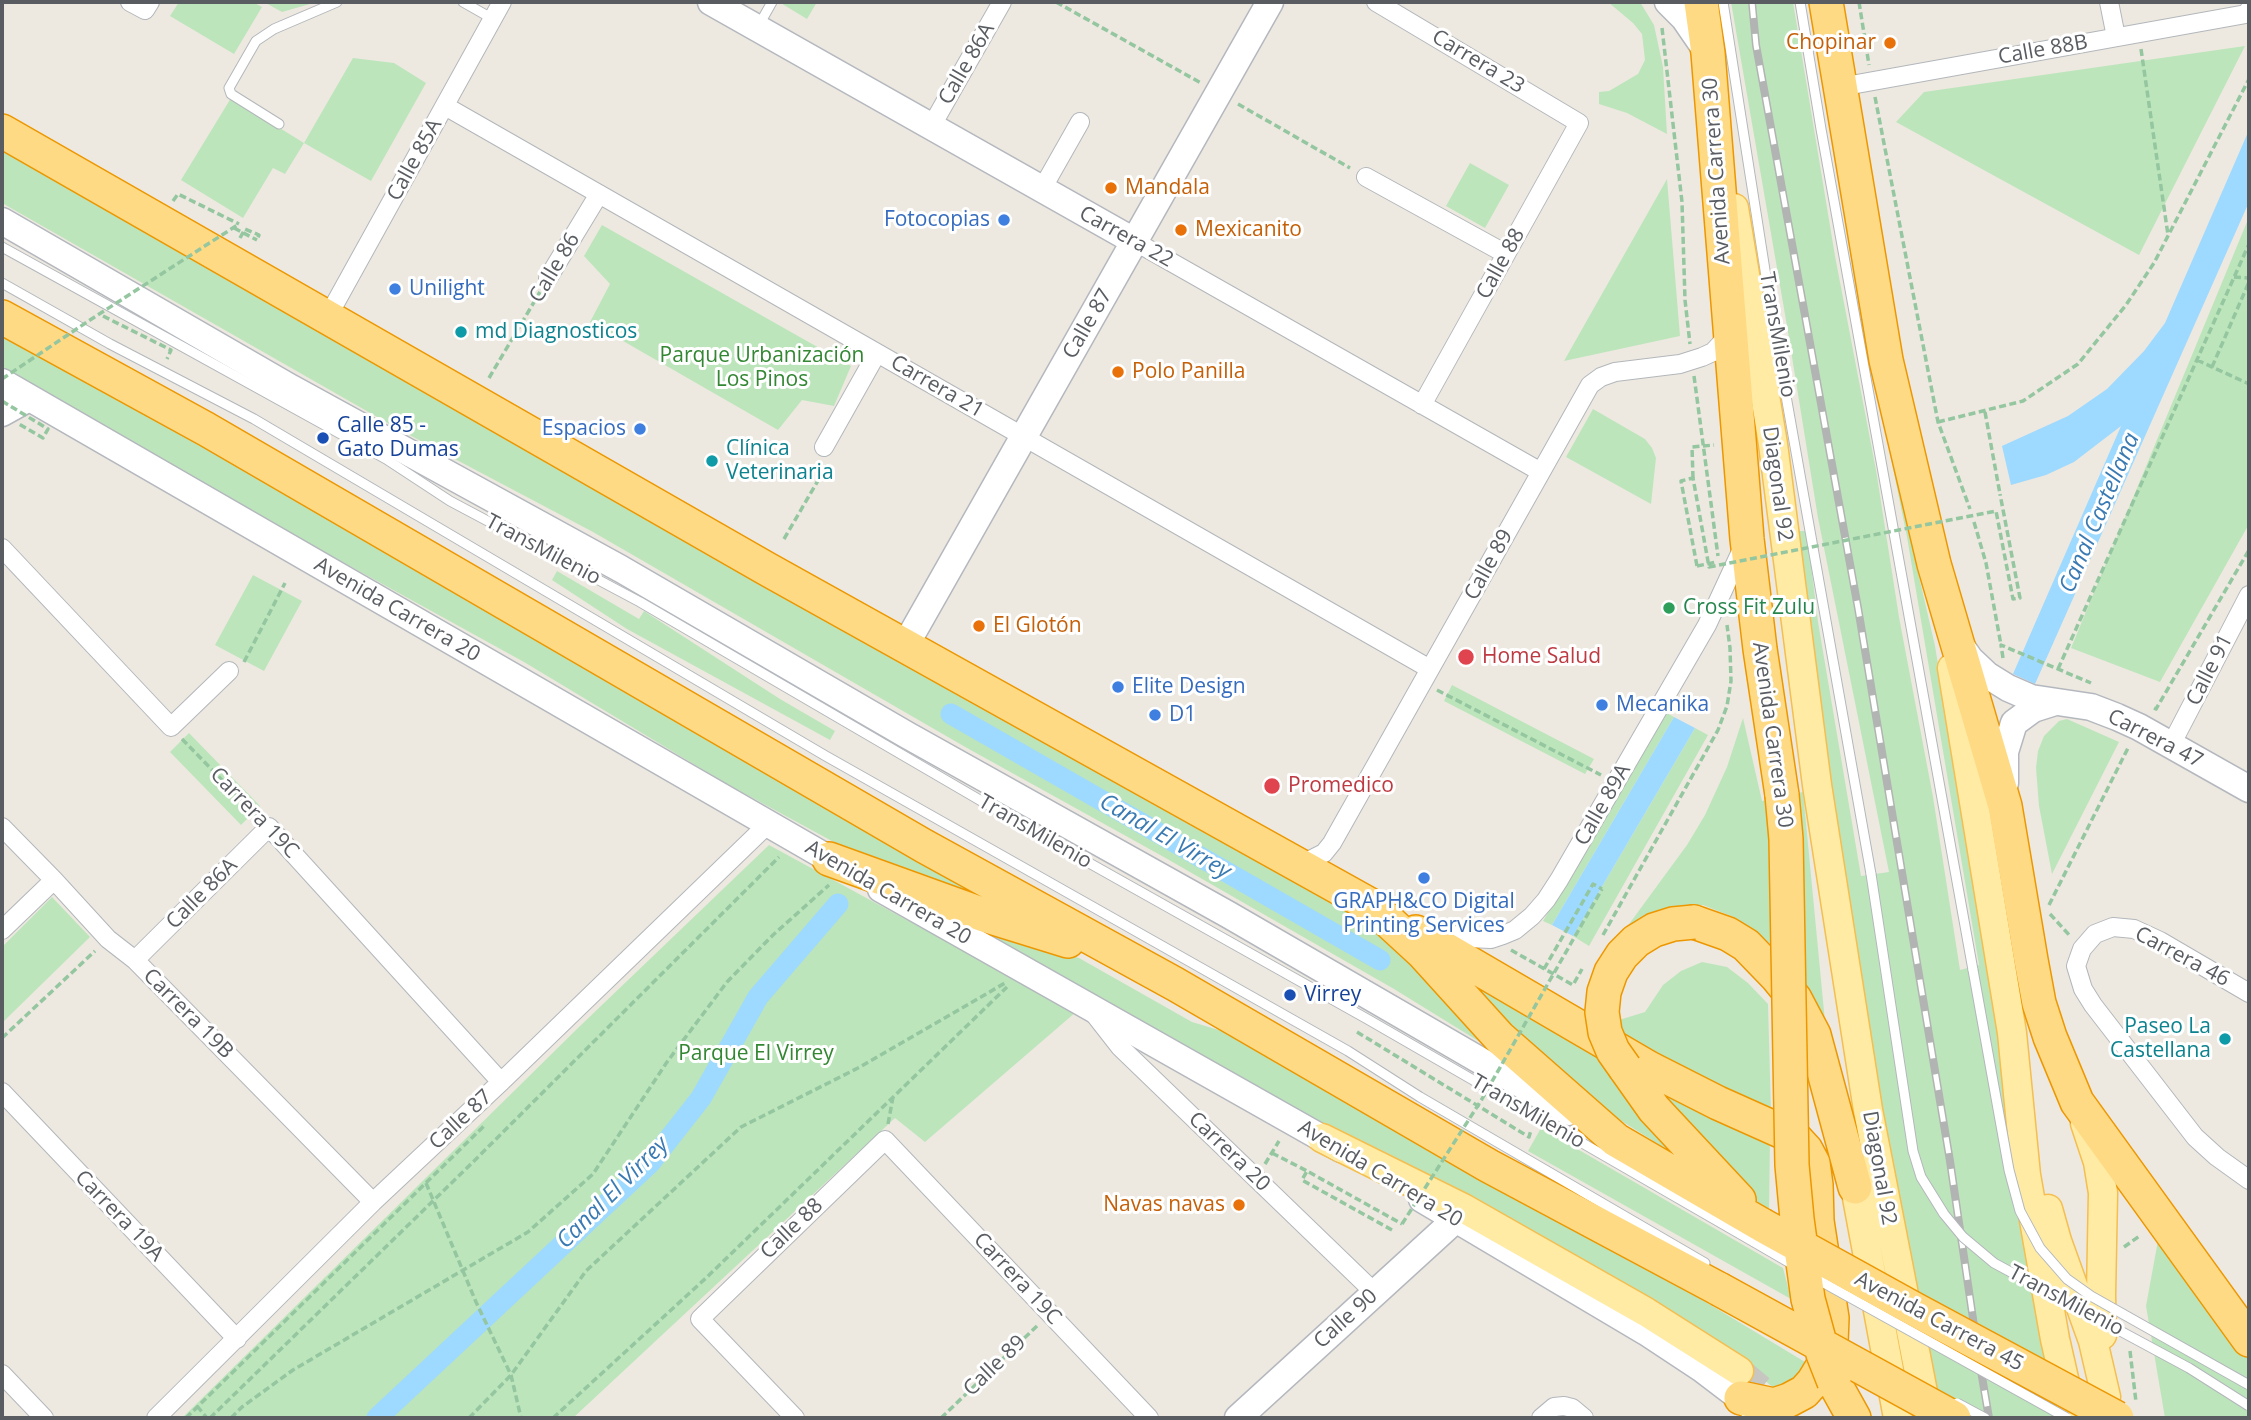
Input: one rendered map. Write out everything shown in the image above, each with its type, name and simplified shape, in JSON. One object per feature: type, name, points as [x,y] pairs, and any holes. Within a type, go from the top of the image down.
[{"type":"highway","name":"Avenida Carrera 30","points":[[1701,2],[1709,53],[1746,539],[1782,795],[1786,850],[1792,1165],[1797,1219],[1808,1299],[1822,1354],[1854,1418]]},
{"type":"highway","points":[[1826,2],[1856,84],[1885,360],[1934,564],[2005,806],[2039,1003],[2077,1102],[2249,1340]]},
{"type":"highway","points":[[2,131],[905,646],[1300,865],[1649,1068],[1794,1137],[1813,1163],[1817,1221],[1832,1318],[1831,1342],[1827,1359],[1804,1392],[1774,1405],[1748,1396]]},
{"type":"highway","points":[[2,317],[206,429],[924,846],[1131,960],[1489,1166],[1717,1279],[1942,1407]]},
{"type":"highway","points":[[838,864],[984,915],[1131,960]]},
{"type":"highway","points":[[1372,906],[1422,953],[1500,1038],[1616,1140],[1758,1233]]},
{"type":"highway","points":[[1758,1233],[1654,1109],[1613,1051],[1605,1032],[1603,1002],[1611,972],[1636,940],[1654,930],[1673,924],[1694,922],[1728,934],[1746,945],[1777,977],[1806,1017],[1814,1035],[1855,1187]]},
{"type":"highway","name":"Avenida Carrera 45","points":[[1758,1233],[1914,1309],[2111,1411]]},
{"type":"main road","name":"Carrera 22","points":[[711,2],[1134,241]]},
{"type":"main road","name":"Calle 87","points":[[905,646],[1270,2]]},
{"type":"main road","points":[[1665,12],[1684,18],[1709,53]]},
{"type":"main road","name":"Diagonal 92","points":[[1709,53],[1773,444],[1837,917],[1870,1122],[1942,1407]]},
{"type":"main road","points":[[2,221],[291,388],[621,569],[907,735],[1229,915],[1616,1140]]},
{"type":"main road","name":"Avenida Carrera 20","points":[[2,380],[768,824],[1322,1138],[1748,1396]]},
{"type":"main road","points":[[10,418],[29,398]]},
{"type":"main road","points":[[1934,564],[1981,838],[2018,1083],[2026,1175],[2055,1339],[2073,1418]]},
{"type":"main road","name":"Carrera 47","points":[[1955,639],[1987,675],[2008,688],[2031,698],[2147,718],[2171,745],[2249,789]]},
{"type":"main road","points":[[2005,806],[2005,752],[2014,723],[2033,709],[2056,702]]},
{"type":"main road","name":"Diagonal 92","points":[[1837,917],[1847,1112],[1855,1187],[1894,1414]]},
{"type":"main road","points":[[2018,1083],[2057,1241],[2093,1341],[2111,1411]]},
{"type":"main road","points":[[2077,1102],[2098,1162],[2104,1194],[2101,1295],[2111,1411]]},
{"type":"main road","points":[[1322,1138],[1475,1215],[1646,1312],[1748,1396]]},
{"type":"main road","name":"Calle 90","points":[[1238,1418],[1455,1220]]},
{"type":"street","name":"Calle 85A","points":[[327,318],[502,2]]},
{"type":"street","name":"Calle 86A","points":[[931,127],[1002,2]]},
{"type":"street","name":"Carrera 23","points":[[1376,2],[1579,122]]},
{"type":"street","points":[[2109,2],[2116,37]]},
{"type":"street","name":"Calle 88B","points":[[1856,84],[2248,12]]},
{"type":"street","name":"Carrera 21","points":[[444,106],[1024,437],[1426,676]]},
{"type":"street","points":[[1042,189],[1080,122]]},
{"type":"street","name":"Calle 88","points":[[1422,405],[1579,122]]},
{"type":"street","points":[[1366,177],[1506,254]]},
{"type":"street","name":"Calle 86","points":[[548,278],[599,194]]},
{"type":"street","name":"Carrera 22","points":[[1134,241],[1541,472]]},
{"type":"street","name":"Calle 89","points":[[1300,865],[1324,853],[1332,843],[1590,386],[1601,377],[1615,372],[1692,361],[1713,352],[1729,335]]},
{"type":"street","points":[[828,452],[877,353]]},
{"type":"street","name":"Calle 89A","points":[[1491,939],[1515,930],[1532,916],[1559,880],[1707,625],[1746,539]]},
{"type":"street","points":[[2,548],[171,727],[229,671]]},
{"type":"street","name":"Calle 91","points":[[2171,745],[2249,595]]},
{"type":"street","name":"Calle 87","points":[[156,1418],[373,1202],[768,824]]},
{"type":"street","name":"Carrera 19B","points":[[2,827],[108,939],[135,960],[373,1202]]},
{"type":"street","name":"Calle 86A","points":[[135,960],[269,827]]},
{"type":"street","name":"Carrera 19C","points":[[269,827],[501,1082]]},
{"type":"street","points":[[2,930],[54,880]]},
{"type":"street","points":[[1372,906],[1449,934],[1491,939]]},
{"type":"street","name":"Carrera 46","points":[[2082,949],[2095,934],[2113,927],[2134,929],[2160,941],[2249,993]]},
{"type":"street","points":[[2082,949],[2077,966],[2083,989],[2092,1005],[2195,1137],[2249,1180]]},
{"type":"street","name":"Carrera 20","points":[[1088,1007],[1120,1047],[1375,1293]]},
{"type":"street","name":"Carrera 19A","points":[[2,1092],[237,1339]]},
{"type":"street","name":"Calle 88","points":[[795,1418],[700,1318],[885,1140]]},
{"type":"street","name":"Carrera 19C","points":[[885,1140],[1149,1418]]},
{"type":"street","points":[[2,1374],[44,1418]]},
{"type":"street","points":[[1541,1418],[1554,1407],[1564,1406],[1572,1408],[1584,1418]]},
{"type":"lane","points":[[279,124],[231,94],[229,89],[256,41],[274,29],[337,2]]},
{"type":"lane","points":[[463,2],[493,19]]},
{"type":"lane","points":[[757,28],[772,2]]},
{"type":"lane","name":"TransMilenio","points":[[1723,2],[1776,334],[1871,874],[1913,1151],[1921,1177],[1944,1214],[1963,1237],[1994,1263],[2189,1368],[2249,1405]]},
{"type":"lane","name":"TransMilenio","points":[[1800,2],[2009,1170],[2020,1211],[2040,1248],[2067,1279],[2091,1296],[2249,1385]]},
{"type":"lane","name":"TransMilenio","points":[[2,247],[386,459],[450,501],[640,602],[991,807],[1369,1020],[1758,1233],[1892,1322],[2067,1418]]},
{"type":"lane","name":"TransMilenio","points":[[2,283],[110,344],[254,419],[802,742],[1348,1051],[1717,1279]]},
{"type":"lane","points":[[1797,1314],[1844,1340]]},
{"type":"lane","points":[[1879,1360],[1902,1373]]},
{"type":"lane","points":[[1914,1379],[1942,1407],[1985,1418]]},
{"type":"path","points":[[1859,2],[1856,84],[1938,422],[1970,509]]},
{"type":"path","points":[[1665,12],[1666,48],[1682,202],[1685,300],[1719,562],[1697,566],[1681,481],[1693,478]]},
{"type":"path","points":[[2138,33],[2168,235]]},
{"type":"path","points":[[1938,422],[2023,401],[2078,364],[2126,305],[2154,263],[2249,79]]},
{"type":"path","points":[[2,380],[239,225],[178,194],[172,204]]},
{"type":"path","points":[[234,228],[257,240],[260,235],[245,229]]},
{"type":"path","points":[[2018,653],[2058,669],[2249,244]]},
{"type":"path","points":[[2212,367],[2249,280],[2234,277]]},
{"type":"path","name":"Calle 86","points":[[489,377],[548,278]]},
{"type":"path","points":[[103,316],[171,350],[167,359]]},
{"type":"path","points":[[2197,360],[2249,384]]},
{"type":"path","points":[[2,401],[48,429],[43,438],[10,418]]},
{"type":"path","points":[[1692,447],[1693,478],[1709,567],[1996,511],[2012,599],[2020,598],[1985,412]]},
{"type":"path","points":[[784,539],[828,452]]},
{"type":"path","points":[[1974,522],[1986,563],[2001,645]]},
{"type":"path","points":[[2082,949],[2047,911],[2147,718],[2249,550]]},
{"type":"path","points":[[229,671],[243,664],[285,583]]},
{"type":"path","points":[[1426,676],[1616,783]]},
{"type":"path","name":"Carrera 19C","points":[[171,727],[269,827]]},
{"type":"path","points":[[210,1418],[433,1201],[796,840]]},
{"type":"path","points":[[231,1418],[293,1370],[528,1231],[593,1174],[667,1062],[727,982],[838,864]]},
{"type":"path","points":[[1272,1153],[1402,1223],[1482,1100],[1602,889],[1593,884],[1544,969]]},
{"type":"path","points":[[2,1038],[108,939]]},
{"type":"path","points":[[1491,939],[1573,985]]},
{"type":"path","points":[[553,1418],[706,1278],[1022,969]]},
{"type":"path","points":[[469,1418],[511,1375],[586,1271],[741,1126],[860,1067],[1009,981],[1022,969]]},
{"type":"path","points":[[1357,1032],[1529,1137],[1532,1130],[1522,1124]]},
{"type":"path","points":[[885,1140],[893,1095]]},
{"type":"path","points":[[1482,1100],[1492,1106]]},
{"type":"path","points":[[186,1418],[494,1116]]},
{"type":"path","points":[[1256,1178],[1291,1120]]},
{"type":"path","points":[[415,1162],[511,1375],[521,1418]]},
{"type":"path","points":[[1307,1171],[1301,1180],[1392,1230]]},
{"type":"path","name":"Calle 89","points":[[941,1418],[1050,1314]]},
{"type":"green space","points":[[179,2],[253,2],[262,7],[234,54],[170,16]]},
{"type":"green space","points":[[264,2],[317,2],[282,12]]},
{"type":"green space","points":[[779,2],[817,2],[807,19]]},
{"type":"green space","points":[[1608,2],[1640,2],[1654,25],[1663,67],[1667,134],[1627,113],[1599,104],[1599,92],[1609,91],[1638,74],[1645,60],[1642,34]]},
{"type":"green space","points":[[1731,2],[1793,2],[1835,256],[1876,470],[1899,617],[1933,797],[1960,970],[1979,965],[1907,537],[1885,429],[1935,646],[2062,1418],[1940,1418],[1902,1249],[1843,857],[1824,757],[1796,531],[1807,531],[1818,622],[1861,876],[1889,872],[1818,518]]},
{"type":"green space","points":[[2245,46],[2139,255],[1896,122],[1924,92]]},
{"type":"green space","points":[[353,58],[394,63],[426,83],[371,181],[304,143]]},
{"type":"green space","points":[[231,98],[304,143],[285,174],[273,168],[243,218],[181,180]]},
{"type":"green space","points":[[2,145],[1383,928],[1501,1055],[1394,989],[967,748],[593,532],[400,430],[2,203]]},
{"type":"green space","points":[[1470,163],[1509,185],[1485,228],[1446,206]]},
{"type":"green space","points":[[1667,179],[1680,336],[1564,361]]},
{"type":"green space","points":[[2249,217],[2249,524],[2160,682],[2071,648]]},
{"type":"green space","name":"Parque Urbanización Los Pinos","points":[[602,225],[851,366],[834,406],[802,400],[778,430],[590,322],[610,284],[584,256]]},
{"type":"green space","points":[[2,330],[1020,917],[876,865],[725,783],[524,662],[277,526],[2,366]]},
{"type":"green space","points":[[1593,409],[1645,439],[1652,448],[1656,458],[1651,504],[1566,457]]},
{"type":"green space","points":[[557,571],[639,619],[644,611],[780,699],[835,731],[830,740],[627,629],[552,580]]},
{"type":"green space","points":[[253,575],[302,601],[264,671],[215,645]]},
{"type":"green space","points":[[1452,685],[1594,759],[1585,774],[1444,701]]},
{"type":"green space","points":[[1663,711],[1674,717],[1552,925],[1543,921]]},
{"type":"green space","points":[[1743,718],[1762,801],[1803,792],[1826,1032],[1771,944],[1736,918],[1703,905],[1672,910],[1634,922],[1624,931],[1687,845],[1705,815],[1727,767]]},
{"type":"green space","points":[[2067,719],[2119,742],[2052,874],[2039,806],[2036,768],[2038,751],[2044,736],[2059,721]]},
{"type":"green space","points":[[1695,728],[1708,735],[1589,946],[1573,936]]},
{"type":"green space","points":[[189,733],[260,806],[241,825],[170,752]]},
{"type":"green space","name":"Parque El Virrey","points":[[769,845],[1076,1012],[925,1142],[895,1118],[573,1418],[182,1418],[579,1027]]},
{"type":"green space","points":[[52,897],[90,937],[2,1023],[2,947]]},
{"type":"green space","points":[[918,905],[1021,942],[1079,958],[1192,1022],[1222,1031],[1709,1304],[1810,1365],[1779,1393],[1752,1369],[1450,1193],[1337,1129],[1265,1098]]},
{"type":"green space","points":[[1437,952],[1594,1046],[1609,1076],[1636,1102],[1689,1163],[1586,1099],[1534,1057]]},
{"type":"green space","points":[[1702,962],[1727,967],[1748,983],[1768,1004],[1771,1112],[1631,1050],[1621,1031],[1619,1020],[1645,1012],[1663,985],[1681,971]]},
{"type":"green space","points":[[1645,1074],[1770,1137],[1769,1214],[1679,1116]]},
{"type":"green space","points":[[1541,1128],[1783,1268],[1791,1299],[1528,1151]]},
{"type":"green space","points":[[2159,1235],[2249,1359],[2249,1418],[2165,1418],[2146,1306]]},
{"type":"water","name":"Canal Castellana","points":[[2249,130],[2249,202],[2035,684],[2013,674],[2121,426],[2074,462],[2046,475],[2011,485],[2002,446],[2068,416],[2107,389],[2144,351],[2165,323]]},
{"type":"water","points":[[1674,717],[1695,728],[1573,936],[1552,925]]},
{"type":"waterway","name":"Canal El Virrey","points":[[951,714],[1380,960]]},
{"type":"waterway","name":"Canal El Virrey","points":[[377,1418],[650,1163],[701,1098],[758,997],[838,904]]},
{"type":"tunnel","points":[[1739,1371],[1795,1418]]},
{"type":"railway","points":[[1752,2],[1756,45],[1858,608],[1950,1161],[1989,1418]]},
{"type":"place","name":"Chopinar","points":[[1890,43]]},
{"type":"place","name":"Mandala","points":[[1111,188]]},
{"type":"place","name":"Fotocopias","points":[[1004,220]]},
{"type":"place","name":"Mexicanito","points":[[1181,230]]},
{"type":"place","name":"Unilight","points":[[395,289]]},
{"type":"place","name":"md Diagnosticos","points":[[461,332]]},
{"type":"place","name":"Polo Panilla","points":[[1118,372]]},
{"type":"place","name":"Espacios","points":[[640,429]]},
{"type":"place","name":"Calle 85 - Gato Dumas","points":[[323,438]]},
{"type":"place","name":"Clínica Veterinaria","points":[[712,461]]},
{"type":"place","name":"Cross Fit Zulu","points":[[1669,608]]},
{"type":"place","name":"El Glotón","points":[[979,626]]},
{"type":"place","name":"Home Salud","points":[[1466,657]]},
{"type":"place","name":"Elite Design","points":[[1118,687]]},
{"type":"place","name":"Mecanika","points":[[1602,705]]},
{"type":"place","name":"D1","points":[[1155,715]]},
{"type":"place","name":"Promedico","points":[[1272,786]]},
{"type":"place","name":"GRAPH&CO Digital Printing Services","points":[[1424,878]]},
{"type":"place","name":"Virrey","points":[[1290,995]]},
{"type":"place","name":"Paseo La Castellana","points":[[2225,1039]]},
{"type":"place","name":"Navas navas","points":[[1239,1205]]}]
